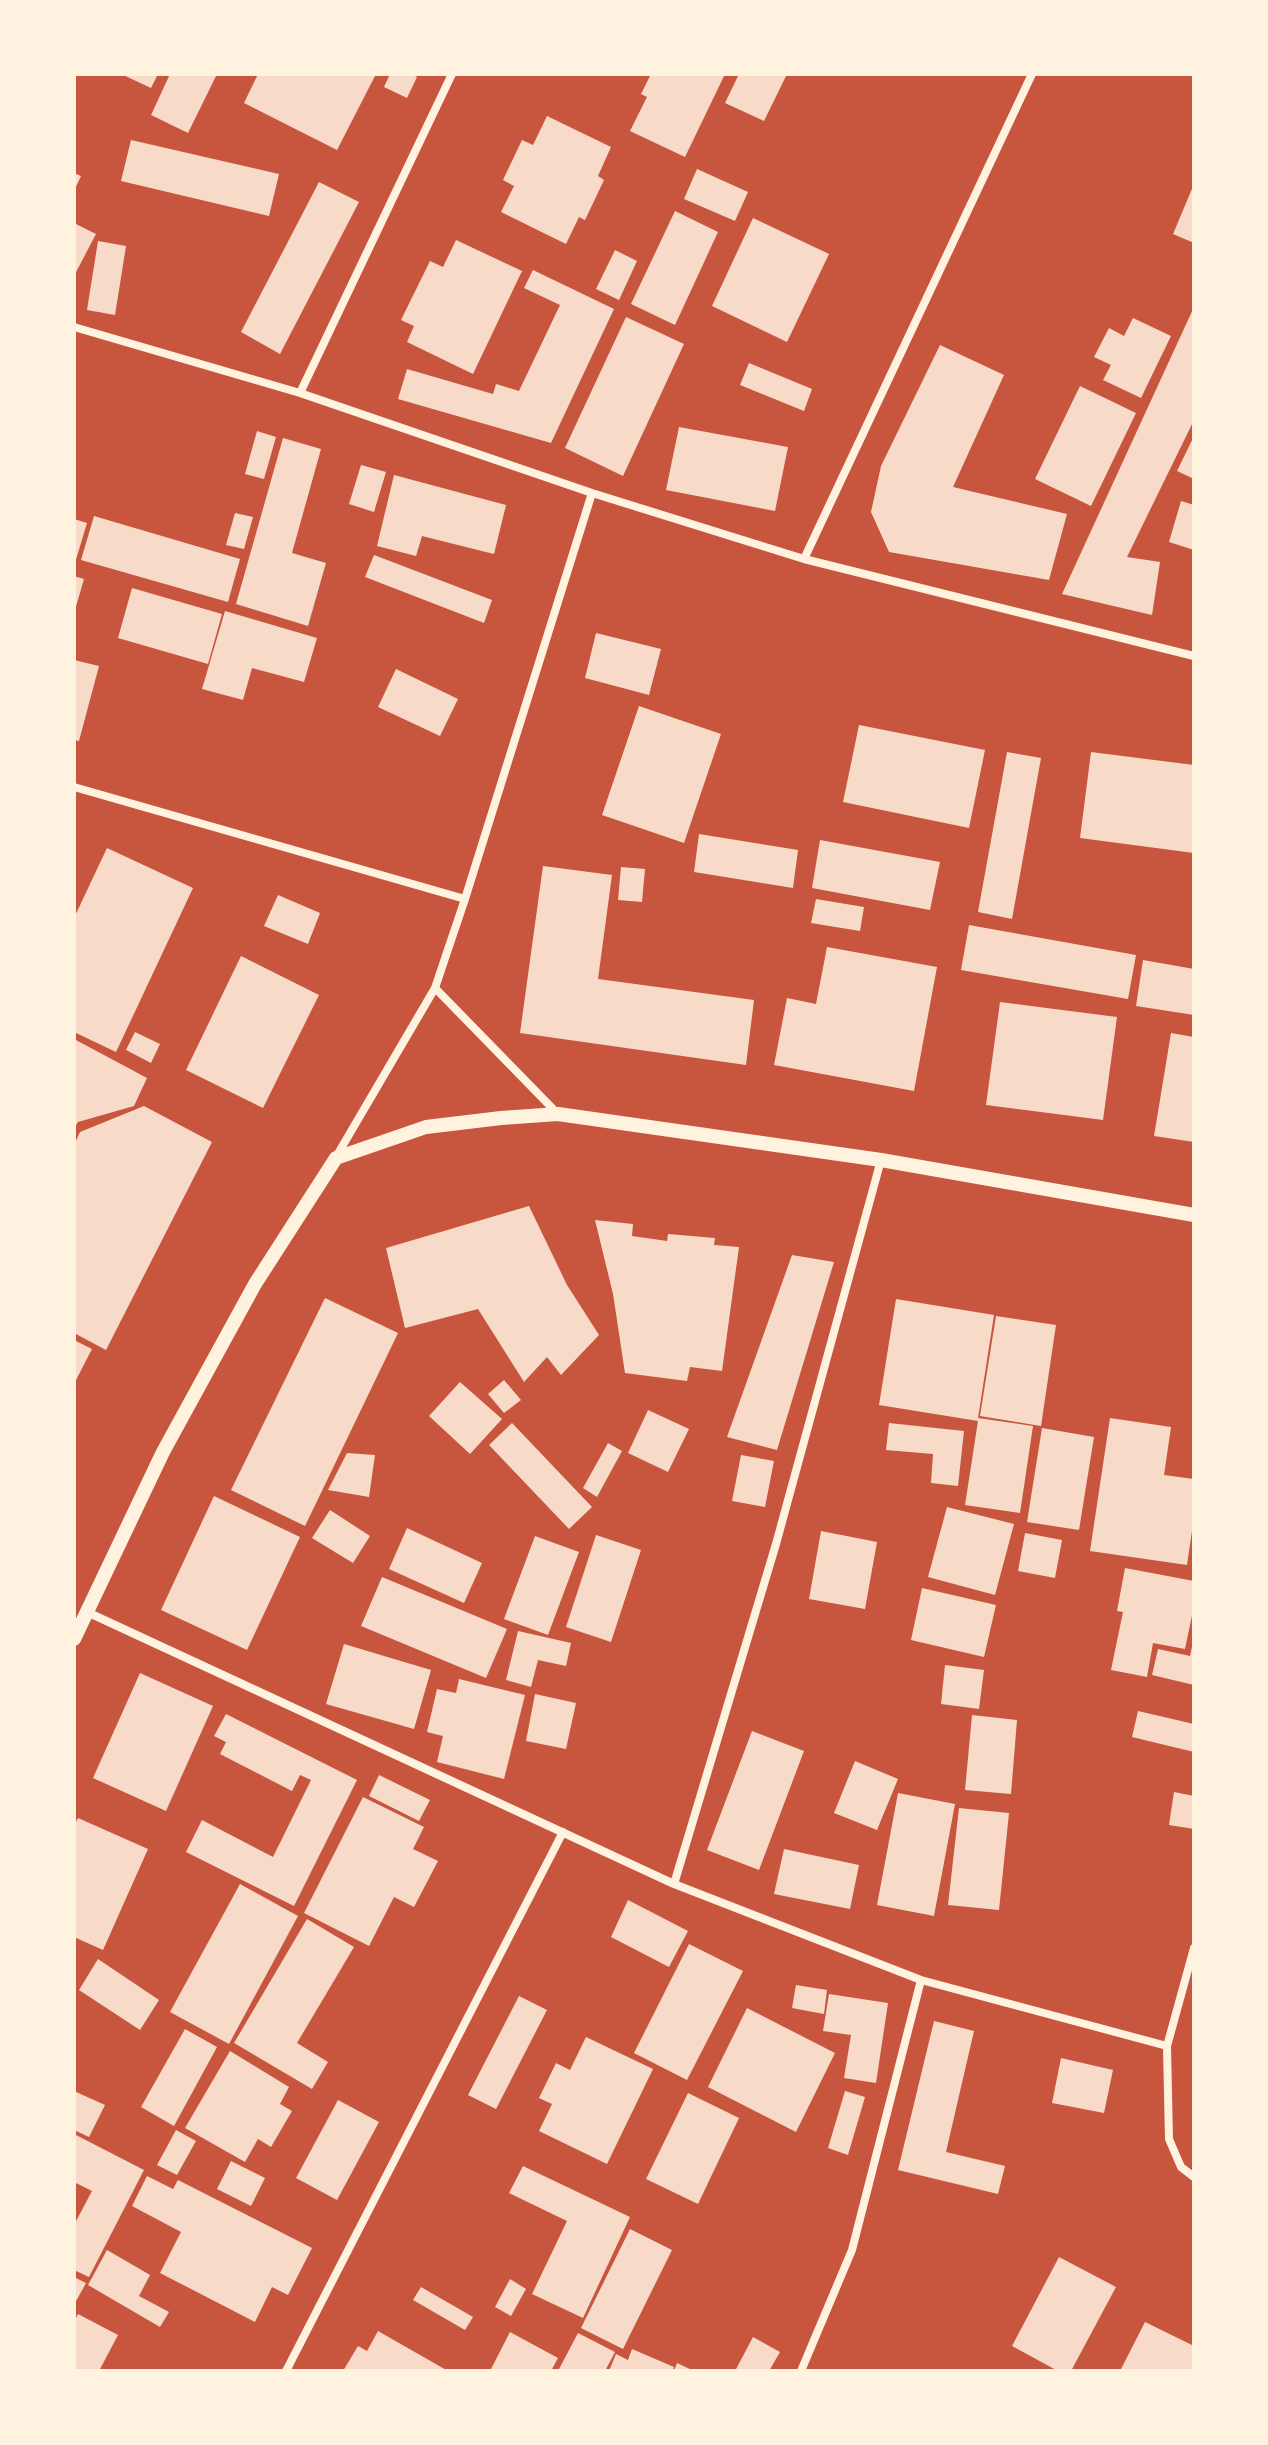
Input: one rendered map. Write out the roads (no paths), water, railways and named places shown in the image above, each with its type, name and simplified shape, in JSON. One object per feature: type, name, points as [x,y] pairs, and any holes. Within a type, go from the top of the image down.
[{"type":"street","points":[[300,393],[452,74]]},
{"type":"street","points":[[804,559],[1032,74]]},
{"type":"street","points":[[74,327],[300,393],[592,493],[804,559],[1194,656]]},
{"type":"street","points":[[74,1639],[163,1452],[255,1284],[336,1158],[435,988],[592,493]]},
{"type":"street","points":[[74,787],[465,899]]},
{"type":"street","points":[[435,988],[558,1114]]},
{"type":"street","points":[[336,1158],[426,1127],[558,1114],[881,1160],[1194,1215]]},
{"type":"street","points":[[674,1884],[776,1544],[881,1160]]},
{"type":"street","points":[[87,1612],[674,1884],[921,1980],[1167,2046]]},
{"type":"street","points":[[286,2371],[563,1832]]},
{"type":"street","points":[[1194,1948],[1167,2046],[1169,2139],[1181,2167],[1194,2177]]},
{"type":"street","points":[[801,2371],[852,2250],[921,1980]]}]
